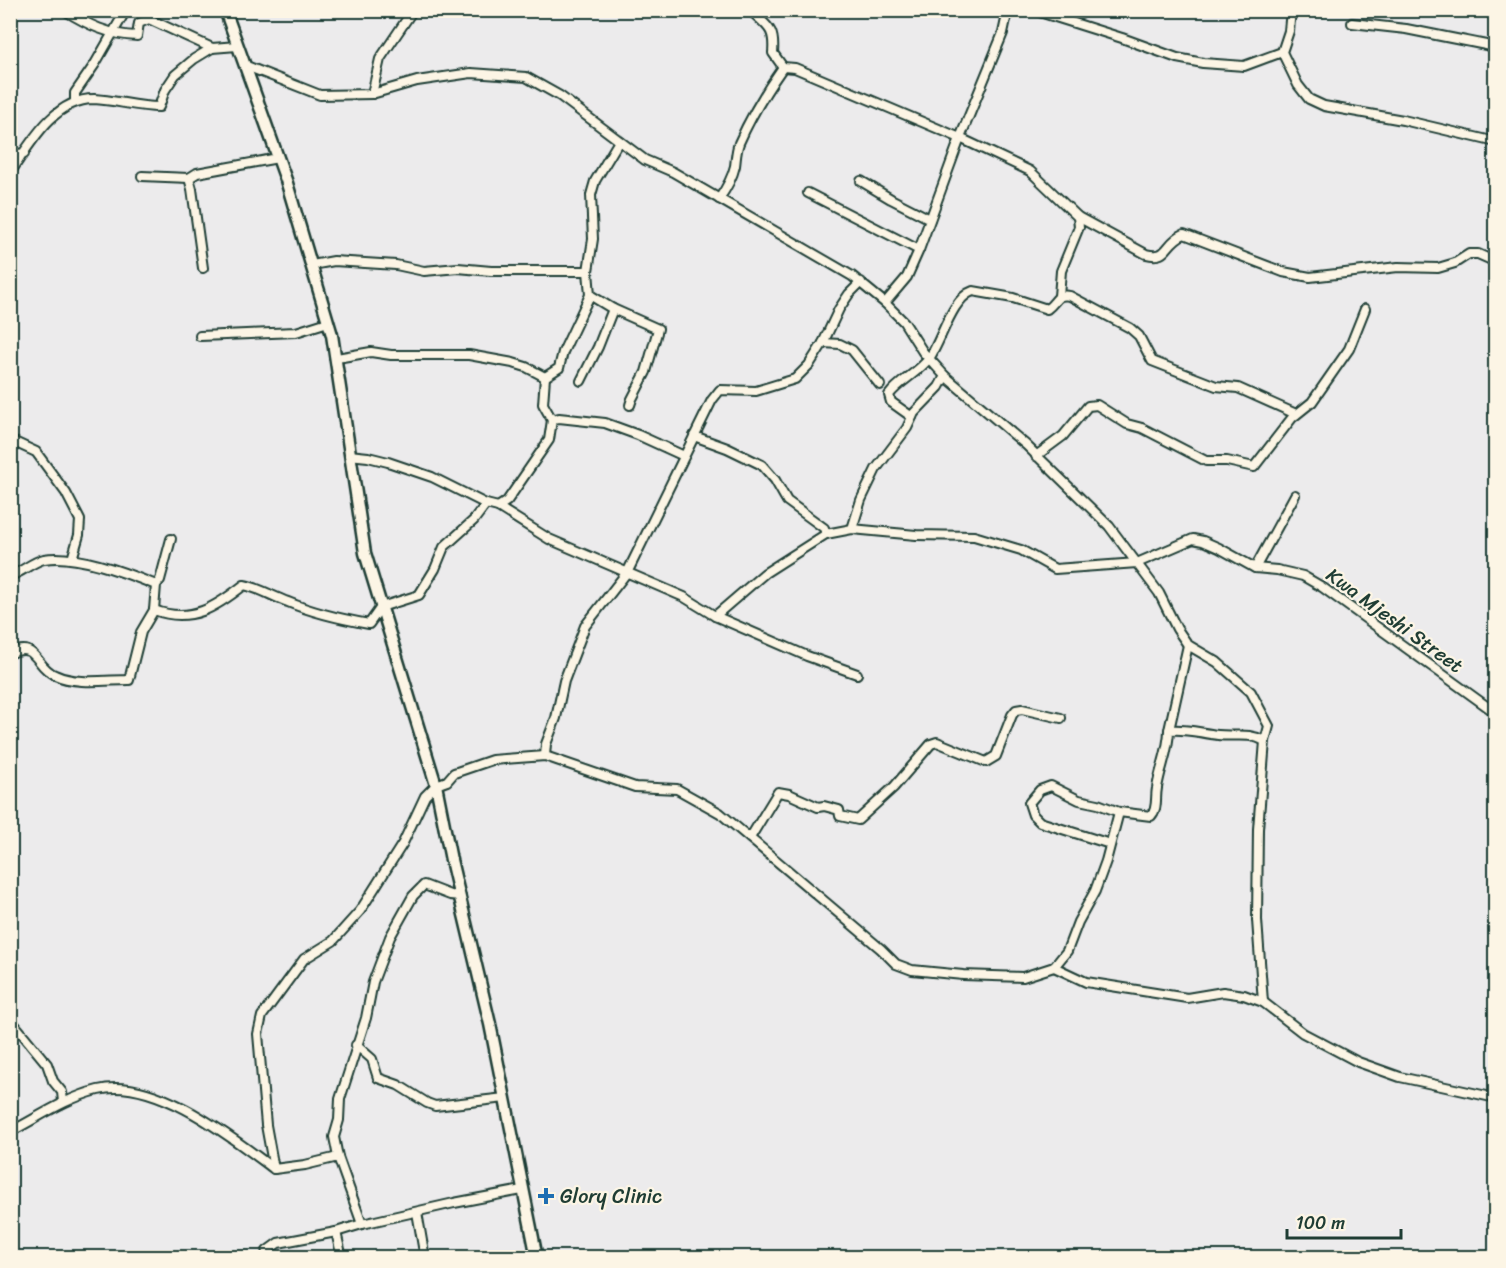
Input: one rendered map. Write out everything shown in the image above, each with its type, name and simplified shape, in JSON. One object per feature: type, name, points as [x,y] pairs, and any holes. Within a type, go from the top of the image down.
[{"type":"main road","points":[[225,10],[278,158],[328,322],[337,358],[349,455],[365,553],[436,785],[506,1098],[522,1190],[537,1257]]},
{"type":"street","points":[[64,10],[91,27],[122,36],[137,36],[139,23],[148,19],[212,48]]},
{"type":"street","points":[[75,102],[75,93],[95,64],[126,10]]},
{"type":"street","points":[[372,93],[380,59],[413,10]]},
{"type":"street","points":[[750,10],[768,26],[776,40],[773,53],[783,67],[795,68],[960,138],[1030,171],[1078,217],[1146,254],[1155,256],[1162,254],[1174,238],[1184,234],[1283,273],[1310,276],[1398,267],[1438,268],[1455,263],[1469,254],[1478,254],[1496,262]]},
{"type":"street","points":[[885,303],[907,277],[919,250],[1002,33],[1008,10]]},
{"type":"street","points":[[1033,10],[1177,58],[1203,63],[1244,66],[1282,52]]},
{"type":"street","points":[[1291,10],[1289,31],[1282,52],[1298,85],[1309,99],[1324,106],[1402,120],[1496,142]]},
{"type":"street","points":[[1352,23],[1406,29],[1496,47]]},
{"type":"street","points":[[10,173],[54,116],[75,102],[93,99],[159,107],[165,90],[175,75],[194,59],[212,48],[237,46]]},
{"type":"street","points":[[244,65],[321,95],[372,93],[417,81],[471,73],[526,77],[560,96],[645,160],[673,172],[861,282],[885,303],[904,322],[929,359],[945,376],[1026,445],[1109,526],[1159,593],[1177,629],[1188,645],[1217,662],[1251,692],[1269,726],[1265,741],[1258,829],[1257,920],[1263,1002]]},
{"type":"street","points":[[719,199],[728,185],[738,147],[760,100],[783,67]]},
{"type":"street","points":[[545,377],[559,368],[563,352],[590,295],[588,271],[593,239],[591,195],[595,181],[619,141]]},
{"type":"street","points":[[10,153],[24,154]]},
{"type":"street","points":[[142,176],[189,177],[197,173],[278,158]]},
{"type":"street","points":[[189,177],[202,268]]},
{"type":"street","points":[[861,181],[930,219]]},
{"type":"street","points":[[808,193],[919,250]]},
{"type":"street","points":[[1059,296],[1061,271],[1079,227],[1078,217]]},
{"type":"street","points":[[312,266],[334,261],[396,265],[424,272],[458,268],[490,271],[588,271]]},
{"type":"street","points":[[545,756],[546,744],[556,718],[564,681],[585,626],[628,571],[712,400],[720,390],[756,391],[795,379],[809,365],[823,343],[839,309],[861,282]]},
{"type":"street","points":[[912,417],[891,402],[889,395],[896,386],[929,359],[957,305],[967,293],[973,291],[1013,298],[1047,309],[1062,294],[1070,296],[1130,328],[1139,336],[1152,361],[1216,386],[1238,388],[1296,414]]},
{"type":"street","points":[[590,295],[613,309],[658,329],[646,372],[630,405]]},
{"type":"street","points":[[581,381],[598,348],[613,309]]},
{"type":"street","points":[[1036,456],[1063,436],[1088,406],[1097,405],[1127,424],[1142,428],[1206,461],[1227,461],[1254,467],[1296,414],[1312,402],[1349,349],[1365,309]]},
{"type":"street","points":[[200,336],[296,332],[328,322]]},
{"type":"street","points":[[823,343],[840,345],[852,350],[880,385]]},
{"type":"street","points":[[337,358],[371,351],[391,355],[470,355],[496,358],[526,367],[545,377]]},
{"type":"street","points":[[852,529],[861,500],[876,469],[907,428],[912,417],[939,387],[945,376]]},
{"type":"street","points":[[498,507],[507,501],[549,440],[552,420],[543,404],[545,377]]},
{"type":"street","points":[[552,420],[559,418],[605,423],[639,435],[684,456]]},
{"type":"street","points":[[694,436],[727,448],[762,465],[775,480],[787,501],[824,528],[826,534],[765,573],[715,616]]},
{"type":"street","points":[[10,440],[21,443],[36,452],[66,493],[80,520],[79,535],[72,559]]},
{"type":"street","points":[[349,455],[388,462],[432,477],[486,504],[498,507],[549,539],[628,571],[684,597],[715,616],[807,656],[858,674]]},
{"type":"street","points":[[1255,568],[1295,495]]},
{"type":"street","points":[[369,624],[381,607],[419,595],[435,569],[444,547],[474,520],[486,504]]},
{"type":"street","name":"Kwa Mjeshi Street","points":[[826,534],[852,529],[916,535],[974,536],[1021,550],[1055,569],[1137,562],[1193,539],[1203,541],[1255,568],[1303,576],[1322,586],[1496,713]]},
{"type":"street","points":[[10,654],[20,649],[31,651],[53,675],[72,679],[129,680],[141,632],[154,610],[156,585],[160,580],[171,539]]},
{"type":"street","points":[[10,576],[43,560],[66,557],[136,576],[156,585]]},
{"type":"street","points":[[154,610],[167,615],[203,612],[244,585],[256,587],[285,602],[315,612],[369,624],[385,619]]},
{"type":"street","points":[[1110,844],[1040,822],[1033,814],[1029,803],[1040,790],[1051,786],[1079,800],[1119,812],[1151,816],[1155,812],[1157,789],[1188,645]]},
{"type":"street","points":[[750,838],[777,792],[789,794],[818,807],[824,806],[839,810],[840,816],[858,820],[894,786],[931,744],[937,742],[986,762],[996,756],[1012,715],[1017,710],[1022,709],[1061,718]]},
{"type":"street","points":[[1169,730],[1184,728],[1218,735],[1254,735],[1265,741]]},
{"type":"street","points":[[274,1169],[266,1125],[258,1034],[262,1016],[304,959],[333,941],[360,911],[403,843],[425,796],[436,785],[447,781],[454,773],[492,760],[545,756],[636,787],[677,789],[720,813],[896,964],[912,970],[942,974],[1023,977],[1054,967],[1067,951],[1078,922],[1095,891],[1119,812]]},
{"type":"street","points":[[362,1224],[338,1157],[334,1137],[339,1120],[340,1099],[366,1018],[370,992],[384,948],[413,896],[424,885],[450,895],[460,896]]},
{"type":"street","points":[[1054,967],[1086,981],[1187,998],[1223,992],[1244,995],[1263,1002],[1302,1033],[1358,1062],[1400,1077],[1496,1098]]},
{"type":"street","points":[[10,1019],[47,1064],[53,1081],[62,1092],[63,1102]]},
{"type":"street","points":[[356,1045],[372,1059],[378,1078],[398,1085],[426,1103],[442,1106],[506,1098]]},
{"type":"street","points":[[10,1132],[63,1102],[100,1089],[128,1088],[171,1102],[218,1128],[274,1169],[338,1157]]},
{"type":"street","points":[[265,1257],[267,1251],[278,1244],[522,1190]]},
{"type":"street","points":[[417,1212],[425,1257]]},
{"type":"street","points":[[336,1232],[342,1257]]},
{"type":"place","name":"Glory Clinic","points":[[546,1196]]}]
